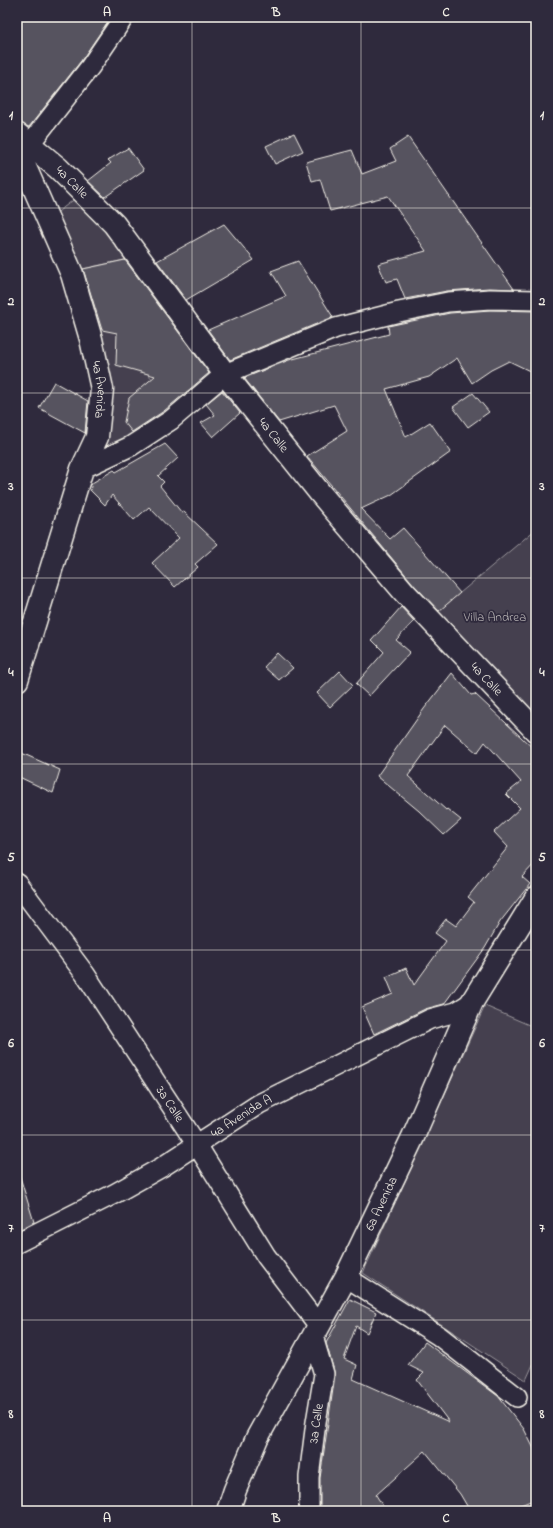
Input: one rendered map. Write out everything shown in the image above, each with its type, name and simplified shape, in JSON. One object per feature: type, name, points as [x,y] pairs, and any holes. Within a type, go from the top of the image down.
[{"type":"main road","name":"4a Calle","points":[[21,142],[58,168],[114,224],[225,374],[320,493],[405,593],[536,731]]},
{"type":"main road","name":"4a Avenida","points":[[17,680],[82,469],[97,437],[102,389],[91,339],[72,274],[21,142]]},
{"type":"main road","name":"6a Avenida","points":[[228,1511],[234,1490],[257,1438],[346,1277],[413,1137],[472,1002],[533,908]]},
{"type":"street","points":[[21,142],[36,136],[90,67],[124,17]]},
{"type":"street","points":[[82,469],[131,446],[171,420],[225,374],[336,328],[399,312],[448,302],[536,300]]},
{"type":"street","name":"3a Calle","points":[[17,884],[85,974],[197,1145],[266,1256],[316,1332],[324,1374],[309,1477],[309,1511]]},
{"type":"street","name":"4a Avenida A","points":[[17,1243],[114,1194],[197,1145],[259,1104],[430,1019],[456,1012],[472,1002]]},
{"type":"street","points":[[346,1277],[439,1336],[517,1397]]},
{"type":"green space","points":[[76,198],[122,247],[129,259],[78,270],[55,214]]},
{"type":"green space","points":[[96,315],[141,317],[131,357],[179,406],[137,438],[107,447],[104,440],[99,330]]},
{"type":"green space","name":"Villa Andrea","points":[[536,529],[536,722],[435,614]]},
{"type":"green space","points":[[485,1006],[536,1028],[536,1358],[526,1380],[363,1273]]},
{"type":"building","points":[[17,17],[111,17],[81,61],[29,127],[17,122]]},
{"type":"building","points":[[294,133],[303,151],[275,164],[266,146]]},
{"type":"building","points":[[408,137],[514,289],[489,288],[447,291],[405,299],[397,279],[386,282],[378,264],[426,251],[388,196],[330,211],[320,179],[312,181],[306,162],[352,150],[362,174],[396,161],[390,149]]},
{"type":"building","points":[[128,148],[144,170],[105,197],[88,181],[111,163],[108,160]]},
{"type":"building","points":[[224,224],[254,260],[186,300],[157,261]]},
{"type":"building","points":[[125,260],[209,373],[164,411],[132,432],[124,422],[129,398],[155,376],[116,365],[117,333],[102,330],[83,269]]},
{"type":"building","points":[[298,261],[333,317],[230,360],[208,330],[286,296],[271,271]]},
{"type":"building","points":[[490,310],[536,311],[536,374],[509,361],[491,370],[472,383],[457,358],[429,377],[386,389],[406,437],[430,422],[451,452],[391,495],[361,509],[390,539],[403,528],[460,593],[439,611],[414,585],[307,456],[347,431],[334,405],[279,422],[244,378],[289,360],[389,334],[388,326],[450,313]]},
{"type":"building","points":[[54,382],[88,401],[85,433],[39,408]]},
{"type":"building","points":[[222,391],[240,413],[213,437],[201,423],[215,415],[206,404]]},
{"type":"building","points":[[473,393],[489,412],[468,427],[453,407]]},
{"type":"building","points":[[165,444],[178,458],[158,476],[164,482],[160,486],[182,513],[184,512],[218,544],[195,564],[198,567],[175,587],[152,563],[179,538],[149,507],[134,520],[112,495],[105,505],[90,490],[92,483],[114,470],[116,472]]},
{"type":"building","points":[[401,607],[414,621],[396,640],[410,652],[369,696],[356,684],[384,652],[372,640]]},
{"type":"building","points":[[277,653],[293,668],[279,680],[264,667]]},
{"type":"building","points":[[340,671],[353,685],[330,707],[317,693]]},
{"type":"building","points":[[452,673],[471,695],[475,694],[536,751],[536,862],[522,877],[530,884],[500,922],[485,948],[444,1004],[425,1009],[374,1034],[362,1007],[393,994],[386,977],[406,968],[414,985],[446,941],[435,933],[446,919],[456,926],[474,902],[468,897],[508,847],[494,832],[520,808],[506,794],[521,782],[485,742],[477,753],[445,725],[408,776],[446,810],[447,809],[461,820],[444,835],[419,811],[377,776],[424,709]]},
{"type":"building","points":[[17,751],[60,770],[53,793],[17,776]]},
{"type":"building","points":[[20,1177],[34,1222],[17,1231],[17,1178]]},
{"type":"building","points":[[350,1299],[376,1312],[367,1333],[356,1326],[344,1359],[357,1365],[353,1379],[449,1422],[417,1380],[424,1373],[408,1365],[425,1342],[498,1396],[524,1429],[536,1453],[536,1499],[505,1511],[470,1511],[460,1494],[425,1451],[376,1495],[386,1511],[320,1511],[320,1478],[335,1375],[326,1343]]}]
